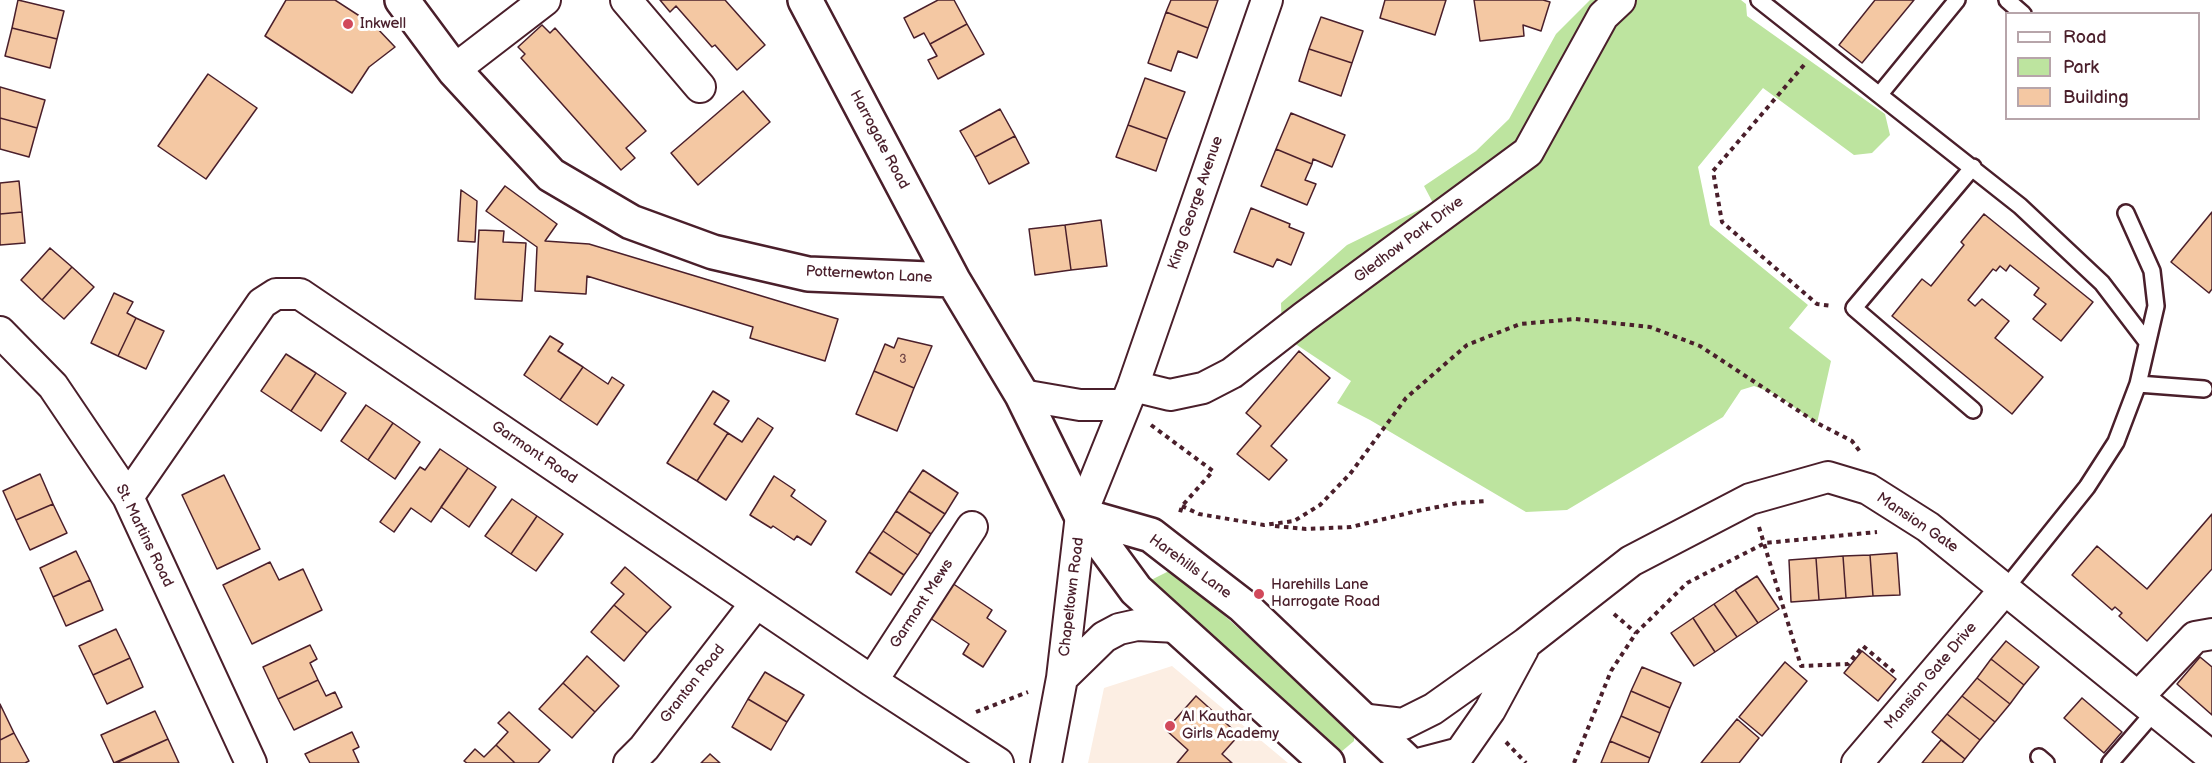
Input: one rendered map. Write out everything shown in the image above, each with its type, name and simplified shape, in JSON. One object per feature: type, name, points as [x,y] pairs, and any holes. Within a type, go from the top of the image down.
[{"type":"main road","name":"Potternewton Lane","points":[[402,0],[454,70],[551,175],[631,222],[713,252],[808,274],[953,280],[1022,395],[1081,515]]},
{"type":"main road","name":"Harrogate Road","points":[[805,0],[953,280]]},
{"type":"main road","name":"Harehills Lane","points":[[1081,515],[1151,535],[1243,606],[1360,719],[1410,763]]},
{"type":"main road","points":[[1081,515],[1136,590],[1327,763]]},
{"type":"street","points":[[454,70],[545,0]]},
{"type":"street","points":[[626,0],[700,87]]},
{"type":"street","name":"King George Avenue","points":[[1081,515],[1129,395],[1267,0]]},
{"type":"street","name":"Gledhow Park Drive","points":[[1129,395],[1170,395],[1203,388],[1232,373],[1528,152],[1603,16],[1620,0]]},
{"type":"street","name":"Garmont Road","points":[[128,497],[262,303],[276,294],[300,294],[872,681],[998,763]]},
{"type":"street","name":"St. Martins Road","points":[[0,332],[53,386],[128,497],[251,763]]},
{"type":"street","points":[[1022,395],[1080,405],[1129,395]]},
{"type":"street","name":"Mansion Gate","points":[[1360,719],[1403,724],[1433,709],[1526,643],[1631,561],[1750,499],[1828,477],[1868,489],[1928,527],[2212,757]]},
{"type":"street","name":"Chapeltown Road","points":[[1046,763],[1062,678],[1081,515]]},
{"type":"street","name":"Garmont Mews","points":[[872,681],[972,527]]},
{"type":"street","name":"Mansion Gate Drive","points":[[1857,763],[2006,588]]},
{"type":"street","name":"Granton Road","points":[[629,763],[644,748],[756,603]]},
{"type":"street","name":"Chapeltown Road","points":[[1062,678],[1104,637],[1119,629],[1137,625],[1177,627]]},
{"type":"street","points":[[2147,704],[2195,637],[2212,634]]},
{"type":"street","name":"Mansion Gate","points":[[1422,763],[1459,758],[1490,710],[1526,643]]},
{"type":"street","points":[[1410,763],[1433,709]]},
{"type":"lane","points":[[1759,0],[2020,206],[2102,283],[2147,342]]},
{"type":"lane","points":[[1880,94],[1957,0]]},
{"type":"lane","points":[[2007,0],[2021,12]]},
{"type":"lane","points":[[1973,167],[1854,308],[1973,410]]},
{"type":"lane","points":[[2006,588],[2087,488],[2116,442],[2138,384],[2156,306],[2152,271],[2126,213]]},
{"type":"lane","points":[[2138,384],[2204,389]]},
{"type":"lane","points":[[2110,763],[2147,704]]},
{"type":"path","points":[[1820,47],[1713,171],[1722,222],[1817,304],[1854,308]]},
{"type":"path","points":[[1268,525],[1294,521],[1320,504],[1350,474],[1406,398],[1467,345],[1520,324],[1575,319],[1650,327],[1700,346],[1817,423],[1852,441],[1862,454],[1868,489]]},
{"type":"path","points":[[1129,395],[1213,471],[1182,506],[1169,549]]},
{"type":"path","points":[[1750,499],[1801,666],[1848,664],[1863,646],[1918,691]]},
{"type":"path","points":[[1182,506],[1199,514],[1306,529],[1351,527],[1458,503],[1488,501]]},
{"type":"path","points":[[1574,763],[1611,671],[1636,633],[1687,584],[1765,543],[1928,527]]},
{"type":"path","points":[[972,746],[984,728],[967,715],[1062,678]]},
{"type":"shaded area","name":"Al Kauthar Girls Academy","points":[[1172,666],[1288,763],[1088,763],[1104,688]]},
{"type":"green space","points":[[1590,0],[1741,0],[1746,4],[1747,16],[1885,114],[1890,135],[1872,153],[1854,155],[1763,88],[1698,167],[1710,225],[1808,305],[1789,328],[1831,361],[1817,423],[1775,394],[1754,386],[1741,390],[1723,417],[1567,510],[1526,512],[1337,403],[1351,381],[1282,335],[1281,303],[1347,245],[1433,203],[1424,186],[1476,151],[1509,119],[1556,34]]},
{"type":"green space","points":[[1173,569],[1354,733],[1354,741],[1341,752],[1332,748],[1149,581]]},
{"type":"building","points":[[18,0],[64,11],[57,39],[12,28]]},
{"type":"building","points":[[286,0],[335,0],[375,26],[395,47],[369,67],[352,93],[265,36]]},
{"type":"building","points":[[660,0],[725,0],[765,45],[737,70],[715,45],[712,47],[676,6],[670,12]]},
{"type":"building","points":[[938,0],[954,0],[967,24],[930,44],[924,33],[914,38],[904,18]]},
{"type":"building","points":[[1171,0],[1218,0],[1208,28],[1166,12]]},
{"type":"building","points":[[1385,0],[1446,0],[1435,35],[1380,18]]},
{"type":"building","points":[[1474,0],[1543,0],[1550,2],[1541,31],[1523,25],[1524,36],[1480,41]]},
{"type":"building","points":[[1875,0],[1914,0],[1862,63],[1839,45]]},
{"type":"building","points":[[1166,12],[1208,28],[1197,58],[1178,51],[1171,71],[1148,63]]},
{"type":"building","points":[[1321,17],[1363,31],[1352,63],[1309,49]]},
{"type":"building","points":[[967,24],[984,54],[938,79],[928,60],[937,56],[930,44]]},
{"type":"building","points":[[542,25],[550,33],[555,28],[646,131],[626,148],[635,158],[621,170],[521,58],[525,54],[518,47]]},
{"type":"building","points":[[12,28],[57,39],[50,68],[5,56]]},
{"type":"building","points":[[1309,49],[1352,63],[1341,96],[1299,81]]},
{"type":"building","points":[[208,74],[257,108],[206,179],[158,146]]},
{"type":"building","points":[[1145,78],[1185,92],[1167,139],[1128,125]]},
{"type":"building","points":[[0,87],[45,100],[37,128],[0,118]]},
{"type":"building","points":[[743,91],[770,122],[698,185],[671,153]]},
{"type":"building","points":[[1000,109],[1015,136],[975,157],[960,131]]},
{"type":"building","points":[[1291,113],[1345,135],[1332,167],[1313,159],[1312,164],[1276,149]]},
{"type":"building","points":[[0,118],[37,128],[29,157],[0,149]]},
{"type":"building","points":[[1128,125],[1167,139],[1156,171],[1116,157]]},
{"type":"building","points":[[1015,136],[1029,163],[989,184],[975,157]]},
{"type":"building","points":[[1276,149],[1312,164],[1305,180],[1316,184],[1307,205],[1261,186]]},
{"type":"building","points":[[19,181],[22,212],[0,214],[0,183]]},
{"type":"building","points":[[505,186],[557,224],[545,241],[589,244],[838,319],[825,361],[750,338],[753,327],[587,276],[586,294],[535,291],[537,247],[486,211]]},
{"type":"building","points":[[461,190],[477,201],[475,242],[458,241]]},
{"type":"building","points":[[1251,208],[1290,224],[1289,227],[1304,233],[1291,265],[1277,259],[1273,267],[1234,252]]},
{"type":"building","points":[[22,212],[25,243],[0,245],[0,214]]},
{"type":"building","points":[[2212,212],[2212,289],[2209,293],[2171,262]]},
{"type":"building","points":[[1984,214],[2093,302],[2061,341],[2033,319],[2046,304],[2034,295],[2039,288],[2010,265],[2006,271],[2000,266],[1996,271],[1993,269],[1968,300],[1975,306],[1982,299],[2009,321],[1995,338],[2043,377],[2012,414],[1892,316],[1922,279],[1931,286],[1964,245],[1961,242]]},
{"type":"building","points":[[1101,220],[1107,266],[1071,270],[1065,225]]},
{"type":"building","points":[[1065,225],[1071,270],[1035,275],[1029,229]]},
{"type":"building","points":[[479,230],[504,231],[503,242],[526,243],[522,301],[475,299]]},
{"type":"building","points":[[50,248],[72,267],[42,300],[21,280]]},
{"type":"building","points":[[72,267],[94,287],[64,319],[42,300]]},
{"type":"building","points":[[114,293],[133,302],[127,313],[136,318],[118,356],[91,343]]},
{"type":"building","points":[[136,318],[164,331],[146,369],[118,356]]},
{"type":"building","points":[[550,336],[563,344],[558,351],[583,367],[560,400],[524,375]]},
{"type":"building","points":[[898,338],[932,346],[914,388],[874,371],[885,344],[894,348]]},
{"type":"building","points":[[1299,351],[1330,378],[1271,446],[1287,460],[1269,480],[1237,454],[1261,426],[1246,413]]},
{"type":"building","points":[[286,354],[316,373],[291,411],[261,391]]},
{"type":"building","points":[[583,367],[608,384],[612,377],[624,385],[597,425],[560,400]]},
{"type":"building","points":[[874,371],[914,388],[897,431],[856,414]]},
{"type":"building","points":[[316,373],[346,393],[321,431],[291,411]]},
{"type":"building","points":[[713,391],[729,401],[714,424],[728,433],[697,481],[667,463]]},
{"type":"building","points":[[366,405],[393,423],[368,460],[341,441]]},
{"type":"building","points":[[758,418],[773,428],[726,500],[697,481],[728,433],[742,442]]},
{"type":"building","points":[[393,423],[420,442],[395,479],[368,460]]},
{"type":"building","points":[[440,449],[468,468],[431,522],[411,508],[394,532],[380,522],[420,467],[425,470]]},
{"type":"building","points":[[468,468],[496,487],[469,527],[441,507]]},
{"type":"building","points":[[923,470],[958,493],[945,514],[909,491]]},
{"type":"building","points":[[40,474],[53,504],[16,520],[3,491]]},
{"type":"building","points":[[224,475],[260,549],[217,569],[182,495]]},
{"type":"building","points":[[774,476],[795,490],[791,496],[826,521],[811,545],[797,536],[794,540],[750,515]]},
{"type":"building","points":[[909,491],[945,514],[931,534],[896,511]]},
{"type":"building","points":[[512,499],[537,516],[511,554],[485,536]]},
{"type":"building","points":[[53,504],[67,533],[30,550],[16,520]]},
{"type":"building","points":[[896,511],[931,534],[918,555],[883,531]]},
{"type":"building","points":[[2212,514],[2212,569],[2147,641],[2119,616],[2122,613],[2115,607],[2112,610],[2072,575],[2097,546],[2147,589]]},
{"type":"building","points":[[537,516],[563,534],[536,571],[511,554]]},
{"type":"building","points":[[883,531],[918,555],[904,575],[869,552]]},
{"type":"building","points":[[76,551],[90,580],[53,597],[40,568]]},
{"type":"building","points":[[869,552],[904,575],[891,595],[856,572]]},
{"type":"building","points":[[1897,553],[1900,595],[1873,596],[1870,555]]},
{"type":"building","points":[[1870,555],[1873,596],[1846,598],[1843,556]]},
{"type":"building","points":[[1843,556],[1846,598],[1819,600],[1816,558]]},
{"type":"building","points":[[1816,558],[1819,600],[1791,602],[1789,560]]},
{"type":"building","points":[[270,562],[279,580],[303,569],[322,610],[252,644],[223,585]]},
{"type":"building","points":[[625,567],[671,607],[647,633],[614,605],[624,594],[611,583]]},
{"type":"building","points":[[1757,576],[1779,609],[1758,623],[1735,590]]},
{"type":"building","points":[[90,580],[103,610],[66,626],[53,597]]},
{"type":"building","points":[[952,583],[992,610],[987,618],[1006,631],[983,667],[963,654],[969,644],[930,618]]},
{"type":"building","points":[[1735,590],[1758,623],[1737,637],[1714,604]]},
{"type":"building","points":[[1714,604],[1737,637],[1715,652],[1693,618]]},
{"type":"building","points":[[614,605],[647,633],[624,661],[591,632]]},
{"type":"building","points":[[1693,618],[1715,652],[1694,666],[1671,633]]},
{"type":"building","points":[[116,629],[130,658],[93,675],[79,646]]},
{"type":"building","points":[[2006,641],[2039,667],[2024,685],[1991,659]]},
{"type":"building","points":[[310,645],[317,659],[310,663],[318,680],[278,699],[263,667]]},
{"type":"building","points":[[1862,651],[1896,679],[1878,701],[1844,673]]},
{"type":"building","points":[[587,656],[619,686],[595,712],[563,683]]},
{"type":"building","points":[[2200,657],[2212,667],[2212,715],[2177,684]]},
{"type":"building","points":[[130,658],[143,687],[107,704],[93,675]]},
{"type":"building","points":[[1991,659],[2024,685],[2010,704],[1977,678]]},
{"type":"building","points":[[1785,662],[1807,681],[1762,736],[1739,717]]},
{"type":"building","points":[[1642,667],[1681,683],[1670,708],[1631,691]]},
{"type":"building","points":[[765,672],[804,695],[787,722],[748,699]]},
{"type":"building","points":[[1977,678],[2010,704],[1995,722],[1962,696]]},
{"type":"building","points":[[318,680],[326,696],[335,692],[342,707],[294,730],[278,699]]},
{"type":"building","points":[[563,683],[595,712],[572,738],[539,709]]},
{"type":"building","points":[[1631,691],[1670,708],[1660,733],[1621,716]]},
{"type":"building","points":[[1196,696],[1239,735],[1222,754],[1232,763],[1177,763],[1188,750],[1166,730]]},
{"type":"building","points":[[1962,696],[1995,722],[1980,740],[1947,714]]},
{"type":"building","points":[[2082,698],[2122,732],[2104,753],[2064,718]]},
{"type":"building","points":[[748,699],[787,722],[771,750],[732,727]]},
{"type":"building","points":[[0,704],[14,733],[0,740]]},
{"type":"building","points":[[155,711],[168,739],[114,763],[101,735]]},
{"type":"building","points":[[509,712],[550,750],[538,763],[515,763],[496,745],[508,732],[498,723]]},
{"type":"building","points":[[1947,714],[1980,740],[1965,759],[1932,732]]},
{"type":"building","points":[[1621,716],[1660,733],[1650,758],[1610,741]]},
{"type":"building","points":[[1737,719],[1759,738],[1739,763],[1701,763]]},
{"type":"building","points":[[352,732],[359,747],[353,750],[359,763],[310,763],[305,754]]},
{"type":"building","points":[[14,733],[29,761],[0,763],[0,740]]},
{"type":"building","points":[[168,739],[179,763],[116,763]]},
{"type":"building","points":[[1941,740],[1965,759],[1962,763],[1922,763]]},
{"type":"building","points":[[1610,741],[1650,758],[1648,763],[1601,763]]},
{"type":"building","points":[[496,745],[515,763],[467,763],[464,761],[475,749],[484,757]]},
{"type":"building","points":[[710,754],[720,763],[701,763]]},
{"type":"place","name":"Inkwell","points":[[348,24]]},
{"type":"place","name":"Harehills Lane Harrogate Road","points":[[1259,594]]},
{"type":"place","name":"Al Kauthar Girls Academy","points":[[1170,726]]}]
